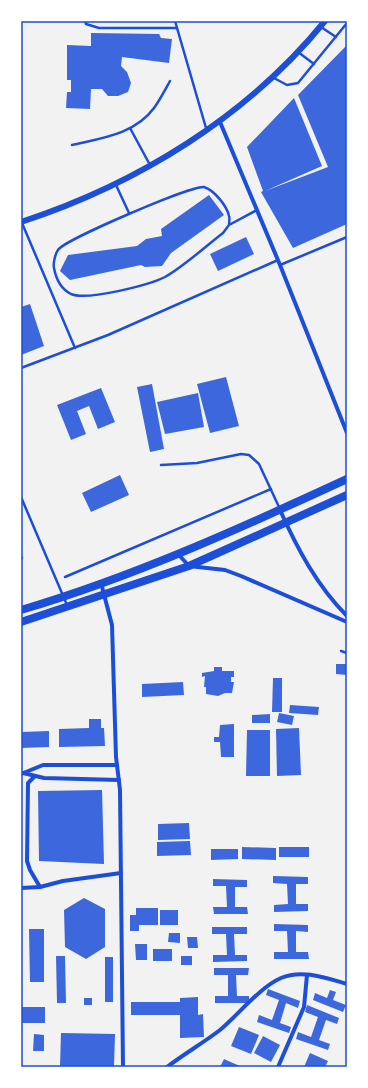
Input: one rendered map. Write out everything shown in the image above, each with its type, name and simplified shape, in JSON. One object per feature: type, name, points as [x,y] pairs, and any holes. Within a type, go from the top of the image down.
[{"type":"highway","points":[[21,610],[64,597],[177,554],[280,510],[347,479]]},
{"type":"highway","points":[[21,622],[189,566],[347,495]]},
{"type":"street","points":[[21,222],[83,200],[116,184],[150,166],[220,122],[272,77],[298,52],[325,21]]},
{"type":"street","points":[[220,122],[258,209],[347,433]]},
{"type":"street","points":[[280,510],[312,572],[325,592],[347,616]]},
{"type":"street","points":[[177,554],[189,566],[225,570],[347,622]]},
{"type":"street","points":[[100,583],[112,624],[117,765],[119,780],[123,1067]]},
{"type":"street","points":[[22,773],[43,765],[117,765]]},
{"type":"street","points":[[22,773],[44,778],[119,780]]},
{"type":"street","points":[[36,776],[28,783],[27,862],[40,887]]},
{"type":"street","points":[[21,888],[40,887],[63,881],[121,873]]},
{"type":"street","points":[[167,1067],[216,1033],[268,985],[281,978],[307,975],[320,976],[347,984]]},
{"type":"street","points":[[278,1067],[304,1007],[307,975]]},
{"type":"lane","points":[[85,21],[86,24],[99,28],[177,28]]},
{"type":"lane","points":[[175,21],[207,130]]},
{"type":"lane","points":[[272,77],[287,85],[298,83],[347,23]]},
{"type":"lane","points":[[320,26],[336,37]]},
{"type":"lane","points":[[298,52],[314,64]]},
{"type":"lane","points":[[72,145],[113,136],[141,123],[154,108],[170,81]]},
{"type":"lane","points":[[130,128],[150,166]]},
{"type":"lane","points":[[116,184],[129,213]]},
{"type":"lane","points":[[229,225],[229,216],[218,197],[204,187],[191,188],[129,213],[69,242],[58,250],[53,265],[55,276],[62,288],[72,294],[84,297],[144,286],[166,276],[223,233],[229,225],[258,209]]},
{"type":"lane","points":[[21,222],[74,348]]},
{"type":"lane","points":[[280,265],[347,237]]},
{"type":"lane","points":[[21,368],[74,348],[278,260]]},
{"type":"lane","points":[[161,465],[196,463],[245,454],[256,460],[280,510]]},
{"type":"lane","points":[[65,577],[271,489]]},
{"type":"lane","points":[[21,497],[68,607]]},
{"type":"lane","points":[[341,651],[347,653]]},
{"type":"building","points":[[91,33],[159,34],[161,38],[172,39],[169,63],[122,57],[121,66],[127,72],[131,83],[128,92],[118,96],[108,96],[102,89],[91,89],[90,109],[66,108],[67,92],[71,92],[71,80],[67,80],[67,45],[91,46]]},
{"type":"building","points":[[347,45],[347,224],[293,248],[261,192],[263,191],[247,147],[294,98],[322,166],[265,191],[328,167],[298,95]]},
{"type":"building","points":[[209,195],[224,215],[171,253],[162,266],[145,267],[141,265],[70,280],[60,271],[68,255],[137,246],[146,239],[162,236],[161,229]]},
{"type":"building","points":[[246,237],[254,254],[218,271],[210,254]]},
{"type":"building","points":[[30,304],[44,346],[21,355],[21,307]]},
{"type":"building","points":[[226,377],[239,426],[210,433],[197,384]]},
{"type":"building","points":[[152,384],[164,449],[150,452],[137,387]]},
{"type":"building","points":[[101,388],[115,422],[98,429],[89,406],[77,411],[86,434],[71,440],[57,405]]},
{"type":"building","points":[[198,393],[204,427],[165,434],[157,402]]},
{"type":"building","points":[[120,475],[129,495],[91,512],[82,493]]},
{"type":"building","points":[[336,664],[347,664],[347,675],[336,674]]},
{"type":"building","points":[[214,667],[222,667],[222,671],[234,671],[234,677],[231,677],[231,682],[234,682],[232,693],[225,693],[218,696],[206,694],[206,687],[204,687],[205,676],[202,677],[202,673],[214,671]]},
{"type":"building","points":[[273,678],[282,678],[282,712],[272,712]]},
{"type":"building","points":[[183,682],[184,695],[142,697],[142,684]]},
{"type":"building","points":[[290,705],[319,707],[318,715],[289,713]]},
{"type":"building","points":[[279,713],[294,716],[292,725],[277,722]]},
{"type":"building","points":[[270,714],[270,723],[252,723],[252,715]]},
{"type":"building","points":[[89,719],[101,719],[101,728],[104,728],[105,746],[59,747],[59,729],[89,728]]},
{"type":"building","points":[[234,724],[234,757],[221,757],[220,742],[214,742],[214,737],[219,737],[220,725]]},
{"type":"building","points":[[299,728],[301,775],[277,776],[276,729]]},
{"type":"building","points":[[247,730],[270,730],[270,776],[246,776]]},
{"type":"building","points":[[49,731],[49,747],[21,748],[21,732]]},
{"type":"building","points":[[102,790],[104,864],[39,861],[38,791]]},
{"type":"building","points":[[189,823],[190,839],[158,840],[158,824]]},
{"type":"building","points":[[190,841],[191,855],[157,856],[157,842]]},
{"type":"building","points":[[242,847],[276,848],[276,860],[242,859]]},
{"type":"building","points":[[279,847],[309,847],[309,857],[279,857]]},
{"type":"building","points":[[211,849],[238,849],[238,859],[211,860]]},
{"type":"building","points":[[273,876],[308,877],[308,884],[296,884],[296,904],[308,904],[308,911],[274,912],[274,905],[288,904],[287,884],[273,883]]},
{"type":"building","points":[[213,879],[247,880],[247,887],[235,887],[235,907],[247,907],[248,914],[214,914],[213,907],[227,907],[226,886],[213,886]]},
{"type":"building","points":[[84,898],[105,909],[105,947],[86,959],[65,947],[64,910]]},
{"type":"building","points":[[136,908],[158,908],[158,925],[139,925],[139,931],[130,931],[130,915],[136,915]]},
{"type":"building","points":[[160,910],[178,910],[178,925],[160,925]]},
{"type":"building","points":[[274,924],[308,925],[308,932],[296,931],[296,952],[308,952],[309,959],[274,959],[274,952],[288,952],[287,931],[274,931]]},
{"type":"building","points":[[212,927],[247,927],[247,934],[234,934],[235,955],[247,955],[247,961],[213,962],[213,955],[227,955],[226,934],[212,934]]},
{"type":"building","points":[[29,929],[44,929],[44,982],[30,982]]},
{"type":"building","points":[[169,933],[180,933],[180,943],[168,942]]},
{"type":"building","points":[[187,937],[197,937],[198,948],[188,948]]},
{"type":"building","points":[[135,944],[147,944],[147,960],[136,960]]},
{"type":"building","points":[[153,949],[172,949],[172,961],[153,961]]},
{"type":"building","points":[[56,956],[65,956],[66,1003],[57,1003]]},
{"type":"building","points":[[181,956],[192,956],[192,965],[181,965]]},
{"type":"building","points":[[105,957],[113,957],[113,1002],[105,1002]]},
{"type":"building","points":[[214,968],[249,968],[248,975],[236,975],[237,996],[249,996],[249,1003],[215,1003],[215,996],[228,996],[228,975],[214,975]]},
{"type":"building","points":[[268,989],[300,1001],[298,1008],[286,1003],[280,1023],[291,1027],[289,1033],[257,1022],[259,1015],[272,1020],[279,1000],[266,995]]},
{"type":"building","points":[[330,990],[336,992],[333,1000],[346,1005],[343,1012],[313,1000],[315,993],[327,998]]},
{"type":"building","points":[[198,997],[198,1015],[203,1014],[204,1037],[180,1038],[180,1015],[131,1015],[131,1002],[180,1002],[180,998]]},
{"type":"building","points":[[84,998],[92,998],[92,1005],[84,1005]]},
{"type":"building","points":[[307,1005],[339,1018],[337,1024],[326,1020],[319,1040],[330,1044],[328,1050],[296,1039],[298,1032],[311,1037],[318,1017],[305,1012]]},
{"type":"building","points":[[21,1007],[45,1007],[45,1023],[21,1023]]},
{"type":"building","points":[[239,1027],[259,1035],[251,1054],[231,1046]]},
{"type":"building","points":[[61,1033],[115,1034],[114,1067],[60,1067]]},
{"type":"building","points":[[34,1034],[44,1035],[44,1051],[33,1051]]},
{"type":"building","points":[[263,1036],[280,1045],[271,1062],[254,1053]]},
{"type":"building","points":[[310,1053],[328,1061],[325,1067],[304,1067]]},
{"type":"building","points":[[224,1059],[242,1067],[220,1067]]}]
